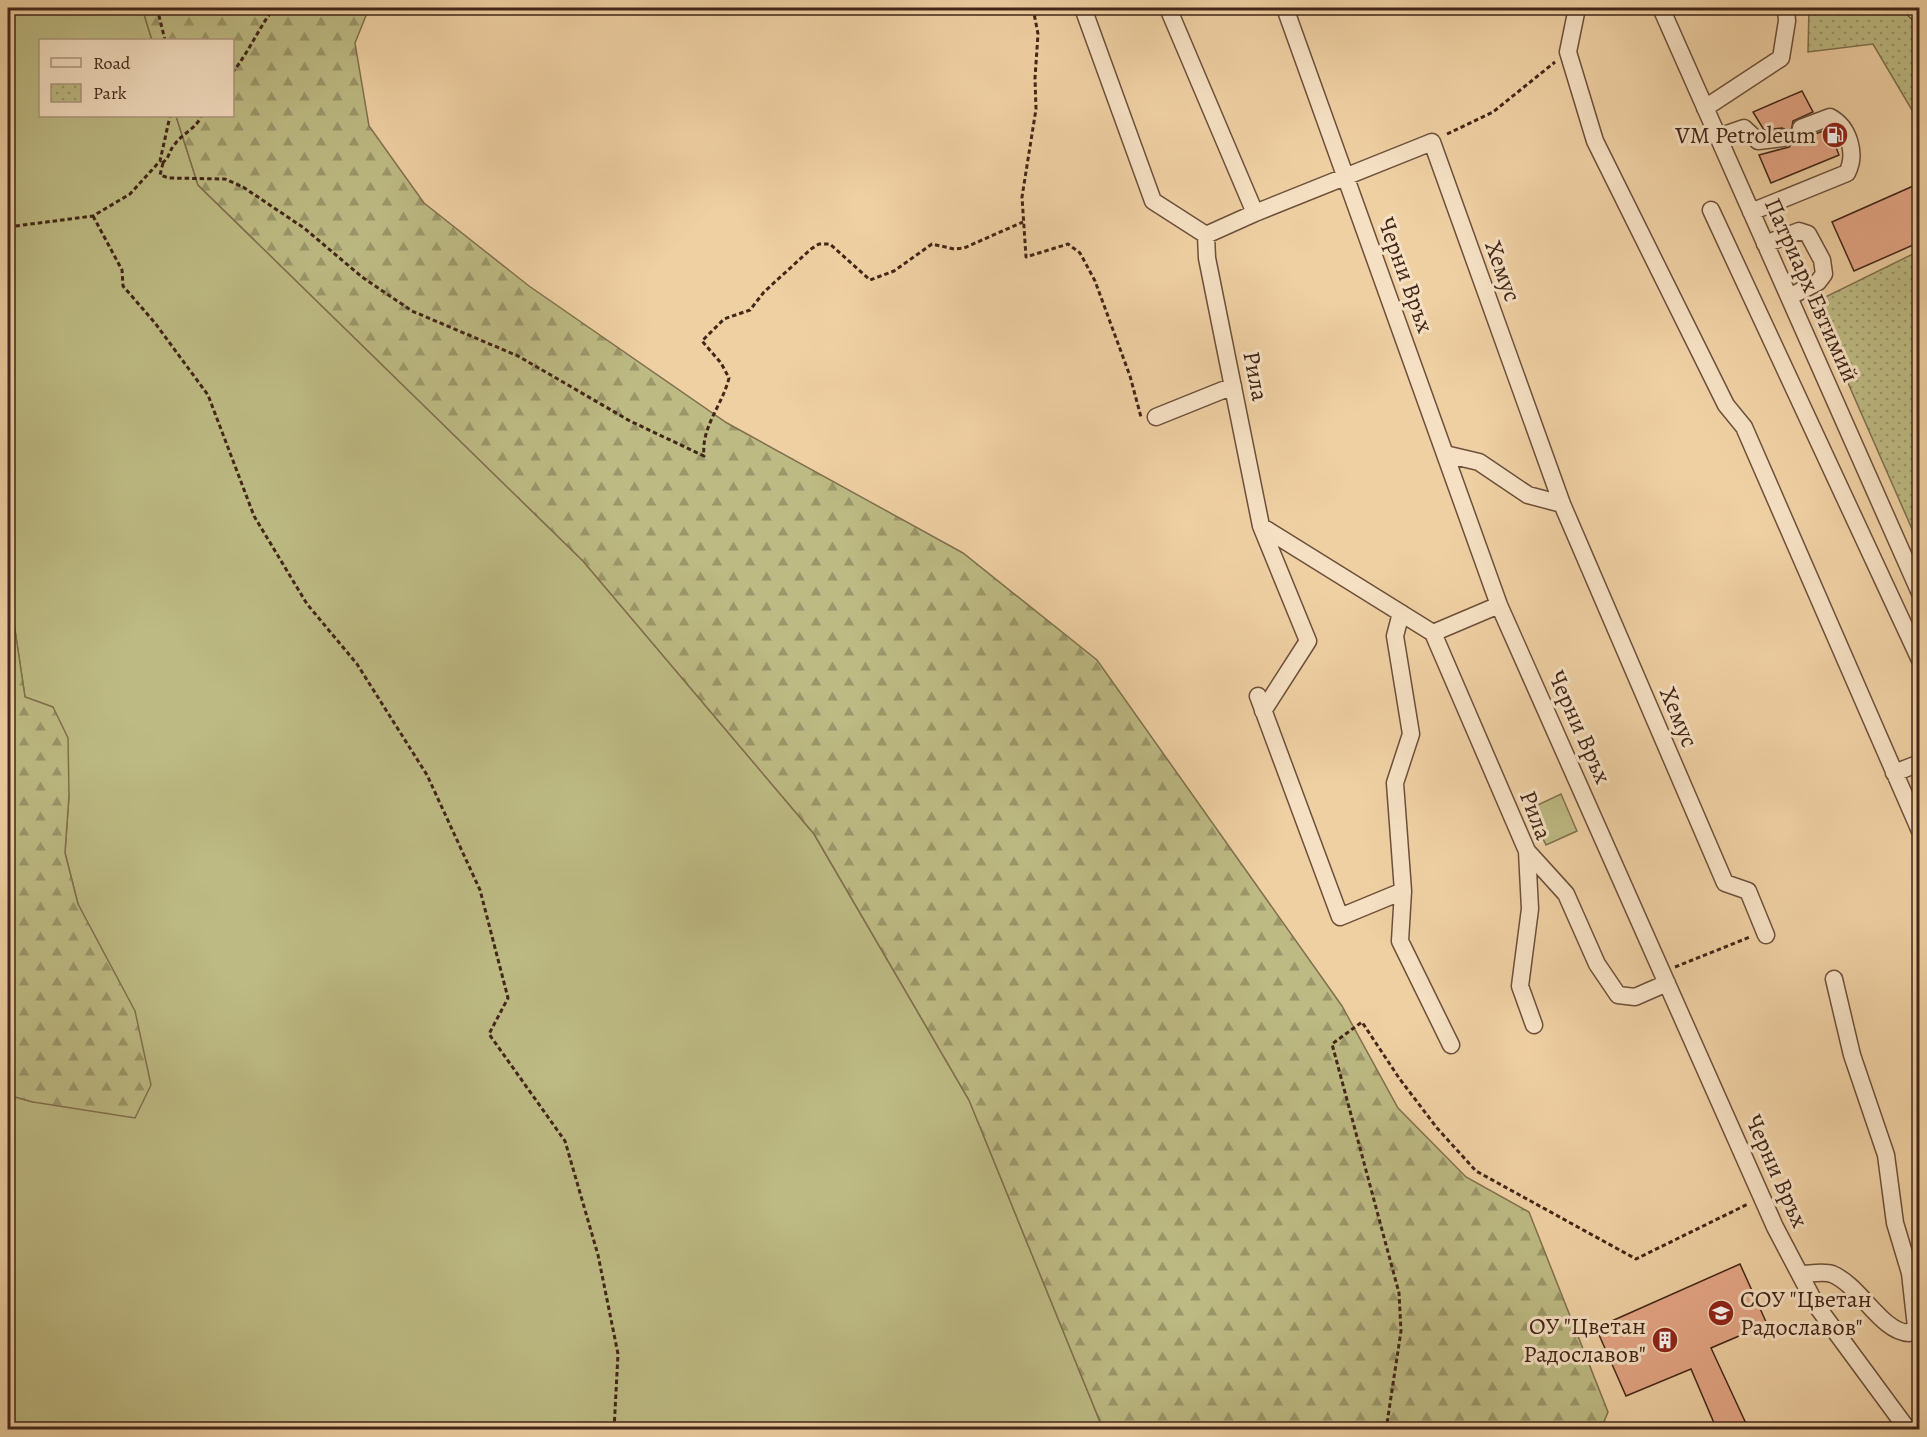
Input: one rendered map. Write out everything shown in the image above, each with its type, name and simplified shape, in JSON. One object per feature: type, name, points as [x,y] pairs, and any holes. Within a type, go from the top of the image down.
[{"type":"street","points":[[1083,8],[1153,201],[1206,235],[1432,142]]},
{"type":"street","points":[[1168,8],[1255,213]]},
{"type":"street","name":"Черни Връх","points":[[1286,8],[1499,605],[1762,1197],[1800,1274],[1816,1305],[1908,1430]]},
{"type":"street","points":[[1577,8],[1568,52],[1594,141],[1726,405],[1744,427],[1920,831]]},
{"type":"street","name":"Патриарх Евтимий","points":[[1661,8],[1920,593]]},
{"type":"street","points":[[1705,108],[1781,58],[1787,21],[1786,8]]},
{"type":"street","points":[[1913,8],[1920,15]]},
{"type":"street","points":[[1751,212],[1847,173],[1853,155],[1845,129],[1838,121],[1830,117],[1801,128]]},
{"type":"street","points":[[1718,137],[1744,128],[1758,141],[1783,138]]},
{"type":"street","name":"Хемус","points":[[1432,142],[1562,504],[1725,883],[1748,891],[1765,933]]},
{"type":"street","points":[[1711,210],[1920,660]]},
{"type":"street","points":[[1766,244],[1799,231],[1808,234],[1822,260],[1824,274],[1818,282],[1789,297]]},
{"type":"street","name":"Рила","points":[[1206,235],[1208,258],[1261,526],[1308,641],[1260,703],[1340,917],[1403,891]]},
{"type":"street","points":[[1156,417],[1233,386]]},
{"type":"street","points":[[1445,454],[1479,462],[1527,495],[1562,504]]},
{"type":"street","points":[[1261,526],[1433,633],[1499,605]]},
{"type":"street","points":[[1401,613],[1395,636],[1412,734],[1395,783],[1403,891],[1400,941],[1451,1046]]},
{"type":"street","name":"Рила","points":[[1433,633],[1527,851],[1530,909],[1520,986],[1534,1025]]},
{"type":"street","points":[[1894,773],[1920,763]]},
{"type":"street","points":[[1527,851],[1566,894],[1597,964],[1618,995],[1635,997],[1665,978]]},
{"type":"street","points":[[1800,1274],[1831,1274],[1863,1296],[1893,1329],[1909,1333],[1916,1327],[1910,1273],[1895,1223],[1886,1155],[1852,1055],[1834,979]]},
{"type":"path","points":[[157,8],[165,39]]},
{"type":"path","points":[[234,70],[248,52],[253,37],[274,8]]},
{"type":"path","points":[[1033,8],[1038,34],[1035,78],[1036,109],[1022,197],[1026,257],[1068,244],[1080,253],[1115,332],[1138,412],[1144,418],[1156,417]]},
{"type":"path","points":[[1432,142],[1493,112],[1568,52]]},
{"type":"path","points":[[170,117],[160,175],[169,178],[225,179],[243,187],[304,228],[362,277],[412,311],[519,356],[630,421],[704,456],[706,429],[719,406],[729,378],[721,363],[702,341],[724,319],[750,310],[764,292],[811,249],[819,244],[830,244],[870,280],[894,271],[932,244],[954,249],[964,248],[1023,222]]},
{"type":"path","points":[[8,227],[93,216],[130,194],[161,162],[170,156],[172,146],[199,122],[201,117]]},
{"type":"path","points":[[93,216],[122,270],[123,286],[155,323],[208,395],[260,526],[307,604],[357,664],[427,775],[480,890],[508,998],[489,1034],[565,1141],[598,1255],[618,1354],[614,1430]]},
{"type":"path","points":[[1665,978],[1765,933]]},
{"type":"path","points":[[1386,1430],[1401,1331],[1399,1293],[1332,1044],[1362,1022],[1411,1095],[1476,1171],[1636,1259],[1762,1197]]},
{"type":"green space","points":[[8,8],[142,8],[152,39],[39,39],[39,117],[176,117],[198,185],[583,561],[814,834],[969,1100],[1103,1429],[8,1429],[8,1095],[33,1102],[103,954],[78,904],[65,853],[69,795],[53,707],[25,697],[8,583]]},
{"type":"green space","points":[[142,8],[369,8],[355,43],[369,126],[424,203],[529,286],[727,423],[963,553],[1097,660],[1342,1006],[1398,1108],[1466,1177],[1529,1212],[1608,1412],[1601,1429],[1103,1429],[969,1100],[814,834],[583,561],[198,185],[176,117],[234,117],[234,39],[152,39]]},
{"type":"green space","points":[[1809,8],[1913,8],[1919,15],[1919,122],[1873,44],[1808,52]]},
{"type":"green space","points":[[1919,251],[1919,545],[1813,303]]},
{"type":"green space","points":[[8,583],[25,697],[53,707],[68,738],[69,795],[65,853],[78,904],[135,1011],[151,1085],[135,1118],[33,1102],[8,1095]]},
{"type":"green space","points":[[1561,794],[1577,831],[1546,845],[1529,809]]},
{"type":"building","points":[[1802,91],[1813,112],[1793,121],[1791,132],[1782,128],[1764,130],[1753,112]]},
{"type":"building","points":[[1829,129],[1839,155],[1771,183],[1759,155],[1789,147],[1793,142],[1792,133],[1799,138],[1804,138]]},
{"type":"building","points":[[1920,183],[1920,242],[1854,271],[1832,222]]},
{"type":"building","name":"ОУ \"Цветан Радославов\"","points":[[1740,1264],[1767,1324],[1711,1348],[1749,1430],[1717,1430],[1691,1369],[1626,1396],[1596,1328]]},
{"type":"place","name":"VM Petroleum","points":[[1835,135]]},
{"type":"place","name":"СОУ \"Цветан Радославов\"","points":[[1721,1313]]},
{"type":"place","name":"ОУ \"Цветан Радославов\"","points":[[1665,1340]]}]
